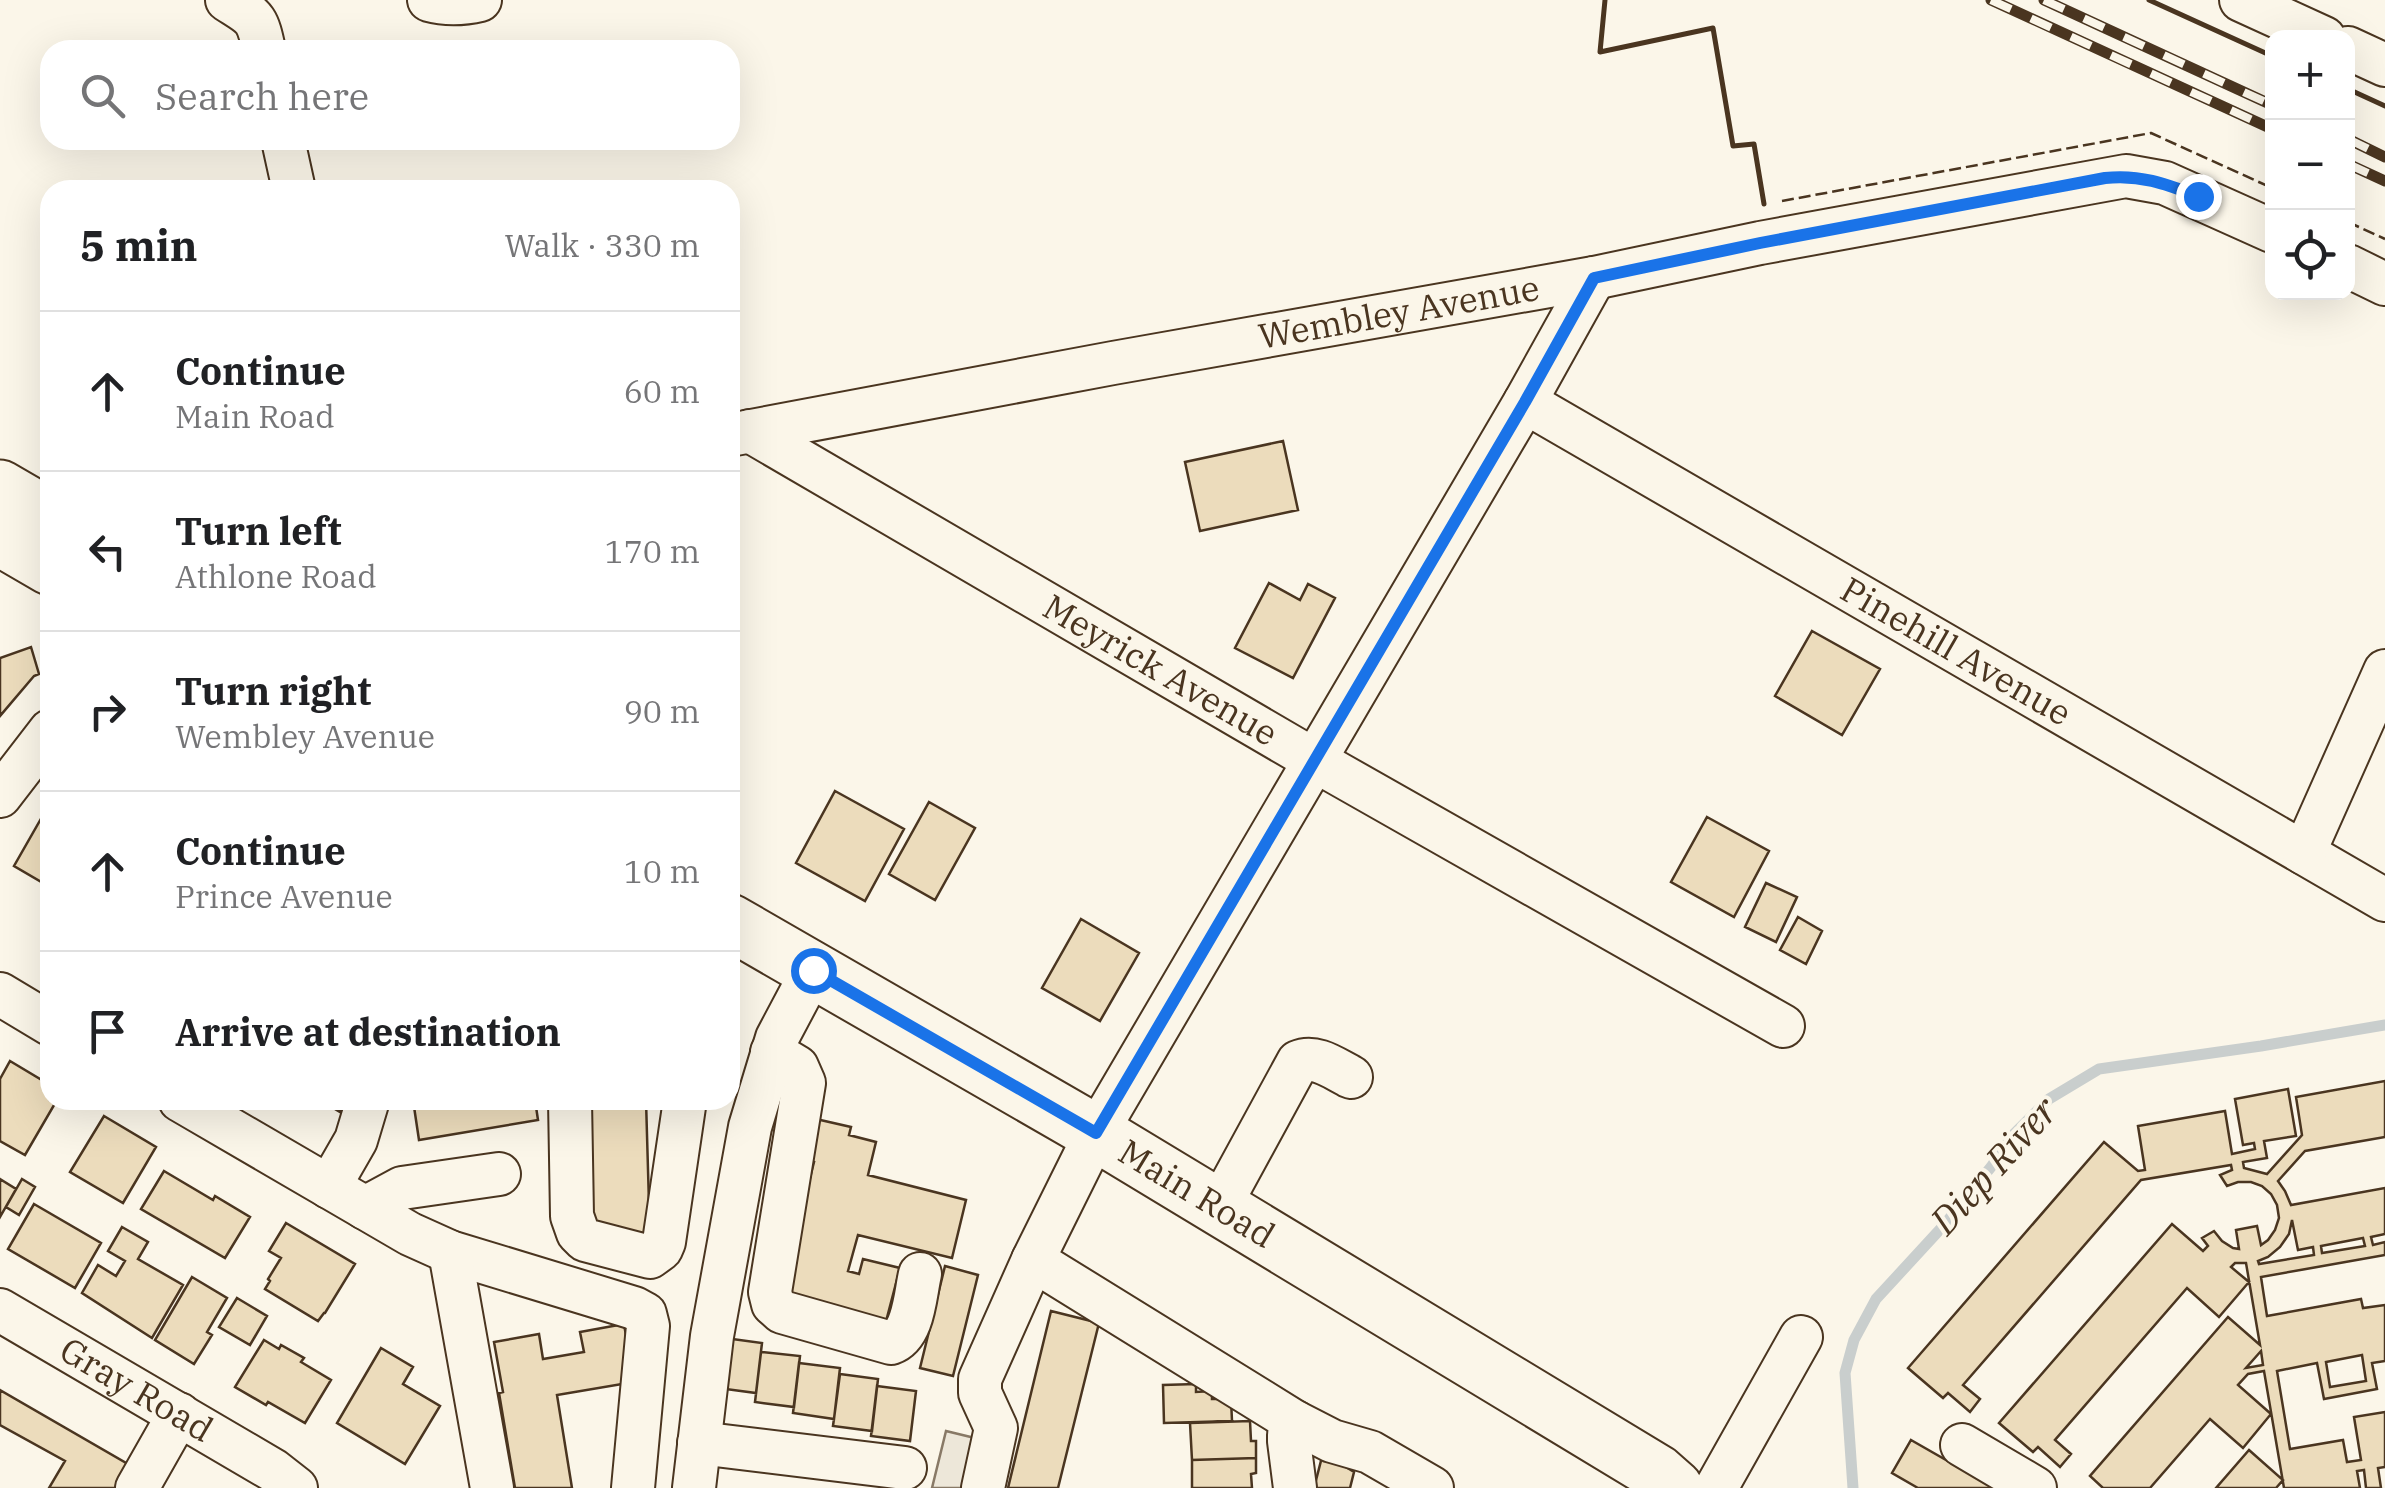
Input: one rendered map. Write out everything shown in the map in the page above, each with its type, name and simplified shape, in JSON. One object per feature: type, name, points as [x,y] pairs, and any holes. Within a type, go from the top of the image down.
[{"type":"main road","points":[[0,488],[40,512]]},
{"type":"main road","points":[[0,538],[40,561]]},
{"type":"main road","name":"Main Road","points":[[740,935],[813,970],[1096,1133],[1678,1483]]},
{"type":"street","points":[[227,0],[257,21],[262,40]]},
{"type":"street","points":[[429,0],[464,4],[480,0]]},
{"type":"street","points":[[2241,0],[2307,30]]},
{"type":"street","points":[[2355,51],[2385,65]]},
{"type":"street","points":[[285,150],[292,180]]},
{"type":"street","name":"Wembley Avenue","points":[[740,433],[1594,278],[1760,243],[2126,176],[2165,183],[2265,228]]},
{"type":"street","points":[[2355,269],[2385,284]]},
{"type":"street","points":[[983,1488],[996,1428],[980,1394],[980,1378],[1096,1133],[1594,278]]},
{"type":"street","name":"Pinehill Avenue","points":[[1525,402],[2385,900]]},
{"type":"street","name":"Meyrick Avenue","points":[[740,433],[1783,1026]]},
{"type":"street","points":[[2304,853],[2385,671]]},
{"type":"street","points":[[0,796],[40,744]]},
{"type":"street","points":[[694,1488],[712,1336],[750,1126],[772,1052],[813,970]]},
{"type":"street","points":[[0,994],[40,1018]]},
{"type":"street","points":[[772,1052],[797,1068],[804,1083],[770,1292],[773,1304],[782,1312],[891,1344],[898,1342],[906,1330],[920,1274]]},
{"type":"street","points":[[1219,1207],[1298,1062],[1306,1058],[1318,1061],[1351,1077]]},
{"type":"street","points":[[197,1110],[410,1234],[450,1252],[645,1314],[648,1326],[633,1488]]},
{"type":"street","points":[[347,1197],[365,1110]]},
{"type":"street","points":[[570,1110],[572,1216],[578,1233],[593,1243],[650,1257],[661,1250],[664,1242],[684,1110]]},
{"type":"street","points":[[347,1197],[499,1174]]},
{"type":"street","points":[[450,1252],[492,1488]]},
{"type":"street","points":[[1033,1260],[1295,1422],[1332,1441],[1370,1452],[1432,1488]]},
{"type":"street","name":"Gray Road","points":[[0,1310],[284,1479]]},
{"type":"street","points":[[1716,1488],[1801,1338]]},
{"type":"street","points":[[137,1488],[190,1421]]},
{"type":"street","points":[[169,1488],[190,1421]]},
{"type":"street","points":[[1295,1422],[1288,1441],[1295,1488]]},
{"type":"street","points":[[700,1443],[904,1468]]},
{"type":"street","points":[[1962,1446],[2035,1488]]},
{"type":"shaded area","points":[[946,1431],[983,1440],[971,1488],[932,1488]]},
{"type":"building","points":[[1283,441],[1298,510],[1200,531],[1185,462]]},
{"type":"building","points":[[1269,583],[1300,600],[1308,584],[1335,598],[1293,678],[1235,648]]},
{"type":"building","points":[[1812,631],[1880,669],[1842,735],[1775,696]]},
{"type":"building","points":[[31,647],[39,674],[0,716],[0,658]]},
{"type":"building","points":[[835,791],[904,829],[865,901],[796,863]]},
{"type":"building","points":[[929,802],[975,828],[935,900],[889,874]]},
{"type":"building","points":[[1707,817],[1769,851],[1734,917],[1671,882]]},
{"type":"building","points":[[40,820],[40,881],[14,866]]},
{"type":"building","points":[[1766,883],[1797,897],[1776,942],[1745,927]]},
{"type":"building","points":[[1798,917],[1822,931],[1806,964],[1780,950]]},
{"type":"building","points":[[1081,919],[1139,953],[1100,1021],[1042,988]]},
{"type":"building","points":[[10,1061],[40,1079],[40,1110],[51,1110],[25,1155],[0,1141],[0,1079]]},
{"type":"building","points":[[2385,1081],[2385,1137],[2305,1151],[2278,1181],[2291,1205],[2385,1188],[2385,1234],[2371,1237],[2373,1245],[2385,1242],[2385,1255],[2261,1277],[2267,1316],[2361,1299],[2363,1308],[2385,1305],[2385,1361],[2372,1363],[2377,1389],[2324,1399],[2317,1363],[2277,1371],[2290,1449],[2343,1440],[2347,1462],[2361,1460],[2354,1417],[2385,1412],[2385,1467],[2378,1468],[2381,1488],[2366,1488],[2364,1470],[2357,1471],[2360,1488],[2284,1488],[2264,1371],[2248,1374],[2238,1385],[2271,1414],[2243,1448],[2210,1419],[2150,1488],[2103,1488],[2090,1476],[2228,1317],[2260,1345],[2246,1263],[2231,1267],[2249,1282],[2219,1317],[2187,1288],[2055,1440],[2071,1454],[2060,1467],[2038,1447],[2033,1452],[1999,1423],[2172,1224],[2203,1251],[2208,1246],[2202,1238],[2214,1231],[2222,1241],[2239,1249],[2236,1230],[2257,1226],[2261,1245],[2268,1240],[2279,1218],[2277,1205],[2262,1186],[2238,1182],[2227,1186],[2220,1175],[2232,1170],[2231,1165],[2141,1180],[1963,1385],[1980,1399],[1970,1412],[1948,1393],[1943,1398],[1908,1368],[2104,1142],[2138,1171],[2145,1170],[2138,1126],[2225,1111],[2232,1154],[2255,1149],[2254,1143],[2243,1145],[2235,1099],[2288,1089],[2296,1136],[2264,1141],[2267,1158],[2243,1162],[2244,1168],[2267,1174],[2302,1135],[2296,1097]],"holes":[[[2292,1220],[2298,1250],[2313,1247],[2314,1255],[2259,1264],[2289,1234]],[[2363,1238],[2365,1246],[2322,1253],[2321,1246]],[[2261,1351],[2263,1365],[2246,1368]],[[2362,1355],[2366,1381],[2330,1387],[2326,1362]]]},
{"type":"building","points":[[414,1110],[536,1110],[538,1120],[419,1140]]},
{"type":"building","points":[[584,1110],[646,1110],[650,1239],[587,1230]]},
{"type":"building","points":[[104,1116],[156,1147],[123,1203],[70,1172]]},
{"type":"building","points":[[816,1119],[851,1127],[849,1135],[876,1142],[868,1175],[966,1200],[952,1258],[858,1235],[848,1271],[859,1274],[863,1259],[900,1268],[884,1329],[781,1294],[814,1162],[805,1160]]},
{"type":"building","points":[[164,1171],[250,1217],[225,1258],[141,1209]]},
{"type":"building","points":[[0,1179],[16,1189],[0,1217]]},
{"type":"building","points":[[22,1179],[35,1187],[19,1215],[6,1207]]},
{"type":"building","points":[[34,1204],[101,1243],[75,1288],[8,1249]]},
{"type":"building","points":[[286,1223],[355,1264],[318,1321],[265,1289],[281,1258],[269,1251]]},
{"type":"building","points":[[122,1227],[148,1242],[138,1259],[183,1285],[152,1338],[82,1293],[98,1265],[116,1276],[125,1261],[108,1251]]},
{"type":"building","points":[[945,1266],[978,1275],[953,1376],[920,1368]]},
{"type":"building","points":[[192,1277],[227,1298],[207,1332],[212,1335],[194,1364],[155,1340]]},
{"type":"building","points":[[237,1298],[267,1316],[250,1345],[219,1327]]},
{"type":"building","points":[[1051,1311],[1099,1323],[1058,1488],[1008,1488]]},
{"type":"building","points":[[624,1324],[634,1382],[557,1395],[572,1488],[515,1488],[494,1342],[539,1334],[543,1359],[584,1352],[580,1332]]},
{"type":"building","points":[[725,1338],[762,1343],[756,1393],[718,1388]]},
{"type":"building","points":[[264,1340],[304,1358],[301,1362],[331,1380],[305,1423],[235,1387]]},
{"type":"building","points":[[381,1348],[413,1367],[403,1384],[440,1406],[405,1464],[337,1423]]},
{"type":"building","points":[[761,1352],[800,1356],[794,1407],[755,1402]]},
{"type":"building","points":[[799,1363],[840,1368],[834,1419],[793,1413]]},
{"type":"building","points":[[840,1374],[878,1379],[872,1431],[833,1426]]},
{"type":"building","points":[[1196,1384],[1196,1392],[1212,1391],[1212,1399],[1231,1399],[1232,1421],[1164,1423],[1163,1385]]},
{"type":"building","points":[[877,1386],[916,1391],[910,1441],[871,1436]]},
{"type":"building","points":[[0,1390],[133,1467],[121,1488],[49,1488],[65,1461],[0,1425]]},
{"type":"building","points":[[1250,1421],[1256,1458],[1192,1460],[1190,1423]]},
{"type":"building","points":[[1911,1440],[1995,1488],[1918,1488],[1892,1473]]},
{"type":"building","points":[[2249,1450],[2283,1480],[2276,1488],[2216,1488]]},
{"type":"building","points":[[1323,1453],[1354,1472],[1350,1488],[1314,1488]]},
{"type":"building","points":[[1256,1458],[1252,1488],[1192,1488],[1192,1460]]},
{"type":"waterway","name":"Diep River","points":[[1853,1488],[1845,1373],[1854,1340],[1876,1299],[1945,1224],[2012,1136],[2049,1099],[2099,1069],[2385,1025]]},
{"type":"railway","points":[[1991,0],[2265,126]]},
{"type":"railway","points":[[2044,0],[2265,102]]},
{"type":"railway","points":[[2355,142],[2385,157]]},
{"type":"railway","points":[[2355,167],[2385,181]]},
{"type":"fence","points":[[1782,201],[2151,133],[2265,185]]},
{"type":"fence","points":[[2355,225],[2385,239]]},
{"type":"wall","points":[[1605,0],[1600,52],[1713,28],[1733,146],[1754,144],[1764,204]]},
{"type":"wall","points":[[2149,0],[2265,53]]},
{"type":"wall","points":[[2355,92],[2385,106]]},
{"type":"route","points":[[813,970],[1096,1133],[1594,278],[2105,178],[2144,178],[2198,196]]}]
